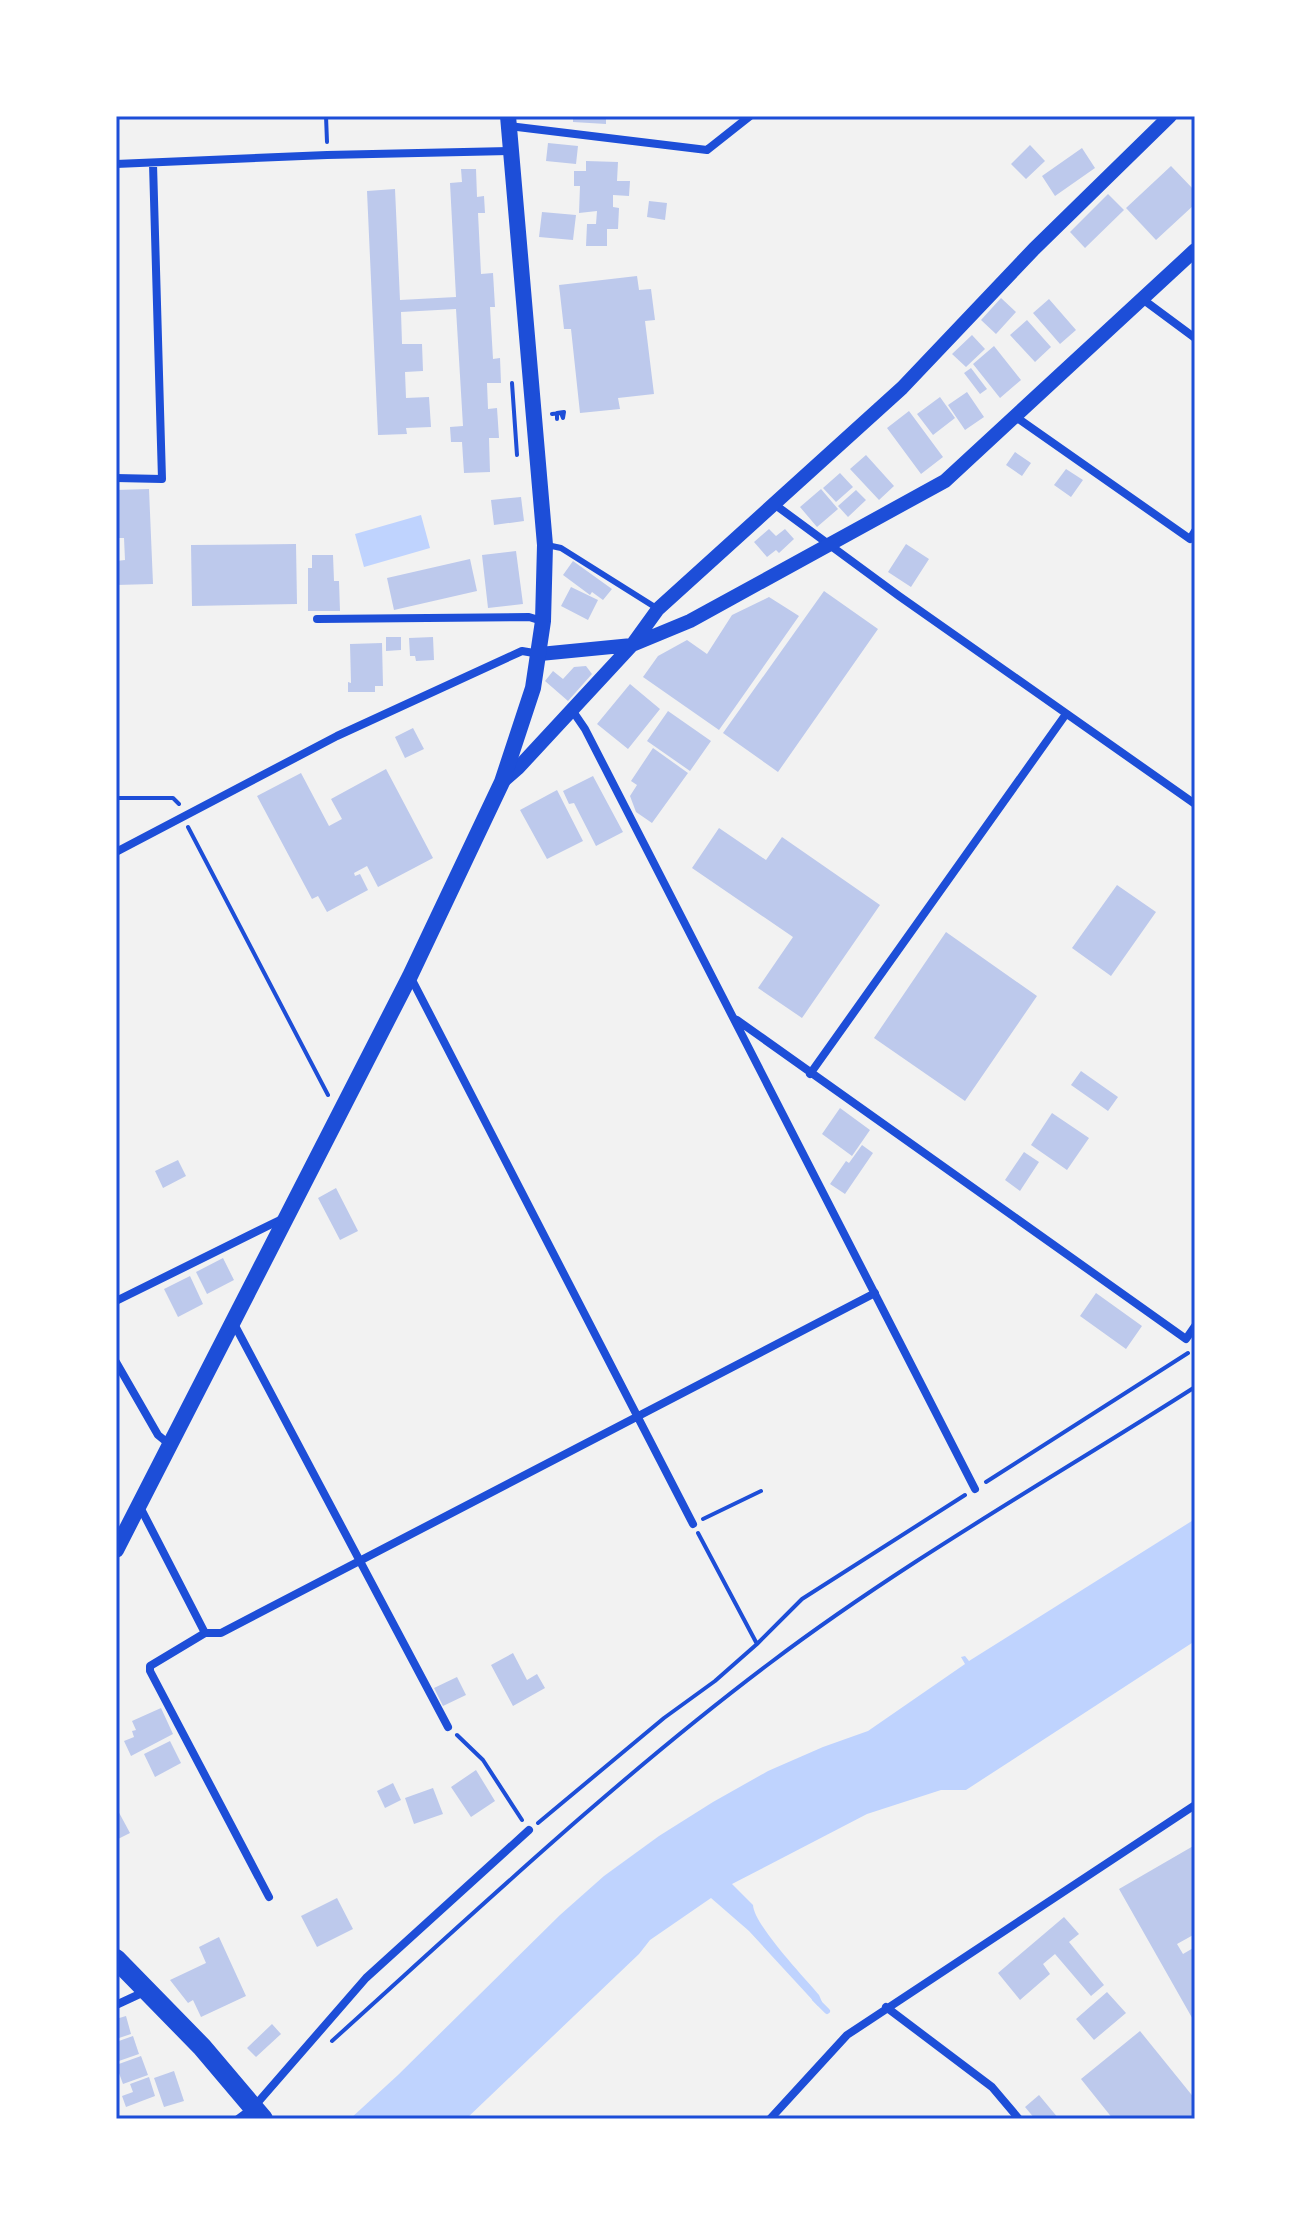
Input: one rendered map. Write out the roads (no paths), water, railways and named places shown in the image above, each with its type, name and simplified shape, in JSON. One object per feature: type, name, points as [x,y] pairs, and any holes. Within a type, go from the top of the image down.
[{"type":"main road","points":[[116,1550],[410,976],[502,782],[524,720],[540,654],[545,545],[508,121]]},
{"type":"main road","points":[[116,1959],[202,2047],[251,2115]]},
{"type":"street","points":[[508,121],[707,150],[750,116]]},
{"type":"street","points":[[502,782],[632,645],[658,609],[902,388],[1034,249],[1170,116]]},
{"type":"street","points":[[116,164],[509,151]]},
{"type":"street","points":[[116,478],[162,479],[153,164]]},
{"type":"street","points":[[116,852],[337,736],[522,651],[540,654],[632,645],[690,621],[945,481],[1195,250]]},
{"type":"street","points":[[1141,298],[1195,338]]},
{"type":"street","points":[[1016,417],[1190,539],[1195,531]]},
{"type":"street","points":[[774,504],[1195,804]]},
{"type":"street","points":[[317,619],[529,617],[543,621]]},
{"type":"street","points":[[572,710],[585,729],[975,1489]]},
{"type":"street","points":[[810,1074],[1066,714]]},
{"type":"street","points":[[410,976],[693,1524]]},
{"type":"street","points":[[733,1017],[1186,1339],[1195,1326]]},
{"type":"street","points":[[116,1301],[286,1217]]},
{"type":"street","points":[[269,1897],[150,1666],[205,1633],[221,1633],[875,1293]]},
{"type":"street","points":[[232,1321],[448,1727]]},
{"type":"street","points":[[116,1362],[158,1435],[169,1444]]},
{"type":"street","points":[[139,1504],[205,1633]]},
{"type":"street","points":[[770,2119],[847,2035],[1195,1805]]},
{"type":"street","points":[[251,2115],[366,1978],[529,1830]]},
{"type":"street","points":[[116,2005],[149,1990]]},
{"type":"street","points":[[886,2007],[992,2087],[1019,2119]]},
{"type":"lane","points":[[545,545],[561,548],[658,609]]},
{"type":"water","points":[[421,515],[430,548],[364,567],[355,534]]},
{"type":"water","points":[[1195,1519],[1195,1641],[966,1790],[941,1790],[867,1814],[732,1884],[753,1905],[770,1938],[819,1995],[822,2002],[818,2006],[749,1931],[711,1898],[650,1940],[466,2119],[350,2119],[560,1915],[604,1876],[659,1836],[768,1771],[868,1731],[965,1664],[961,1657],[965,1656],[969,1661]]},
{"type":"waterway","points":[[815,1999],[827,2011]]}]
